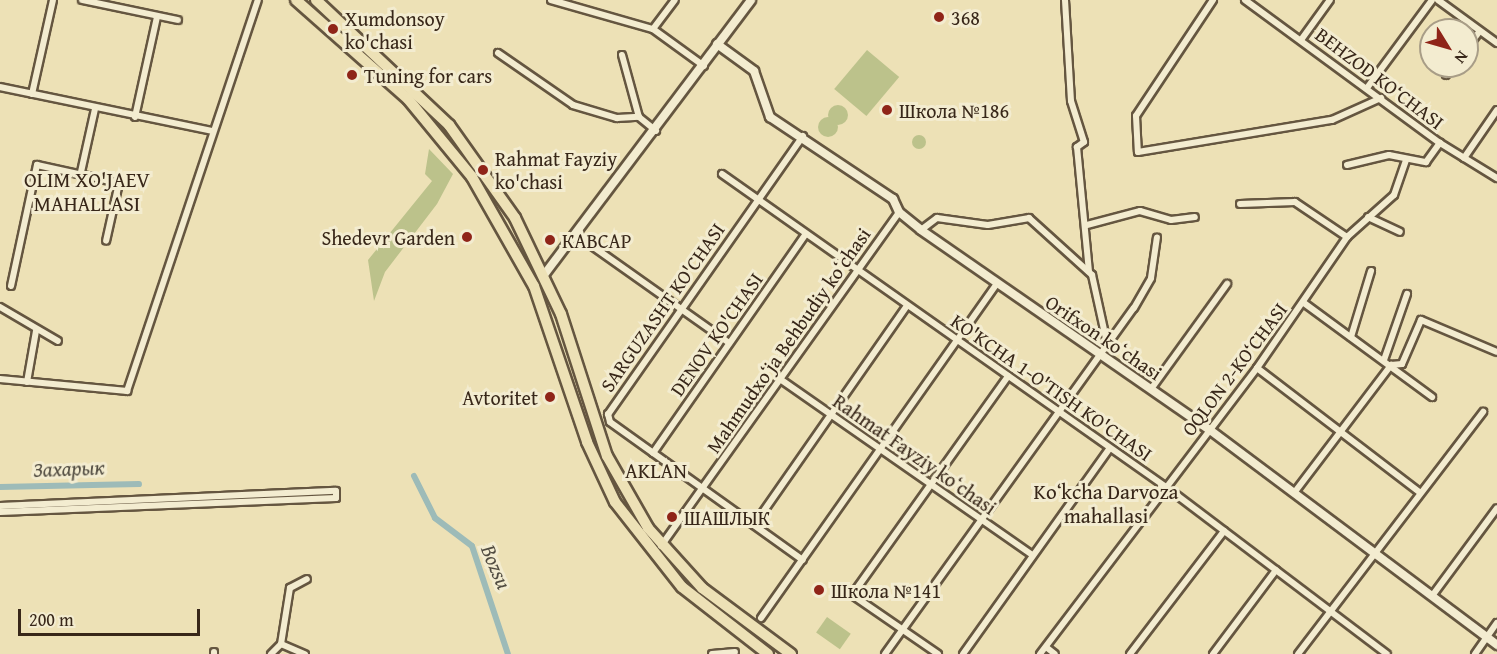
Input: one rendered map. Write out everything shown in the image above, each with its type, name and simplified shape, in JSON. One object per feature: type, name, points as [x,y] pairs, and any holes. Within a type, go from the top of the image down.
[{"type":"main road","points":[[296,0],[364,56],[462,163],[497,214],[534,286],[595,461],[629,523],[694,598],[768,654]]},
{"type":"main road","points":[[316,0],[372,47],[473,154],[544,275],[607,456],[639,516],[661,546],[708,593],[791,654]]},
{"type":"main road","points":[[364,56],[372,47]]},
{"type":"main road","points":[[462,163],[464,155],[473,154]]},
{"type":"main road","points":[[595,461],[607,456]]},
{"type":"main road","points":[[629,523],[631,515],[639,516]]},
{"type":"street","points":[[32,94],[53,0]]},
{"type":"street","points":[[82,0],[178,20]]},
{"type":"street","points":[[0,379],[127,391],[212,131],[258,0]]},
{"type":"street","points":[[550,0],[653,29],[704,66]]},
{"type":"street","points":[[653,29],[675,0]]},
{"type":"street","points":[[544,275],[578,236],[751,0]]},
{"type":"street","points":[[1213,0],[1136,116],[1138,152],[1332,120],[1381,98]]},
{"type":"street","name":"BEHZOD KO‘CHASI","points":[[1245,0],[1440,143],[1497,178]]},
{"type":"street","points":[[1301,40],[1330,0]]},
{"type":"street","points":[[1367,88],[1431,0]]},
{"type":"street","points":[[1438,0],[1497,43]]},
{"type":"street","points":[[1064,1],[1071,101],[1084,142],[1077,147],[1087,225],[1089,271],[1107,344]]},
{"type":"street","points":[[135,117],[157,17]]},
{"type":"street","name":"Orifxon koʻchasi","points":[[717,44],[754,71],[767,114],[803,136],[893,199],[899,212],[921,230],[996,285],[1100,352],[1210,430],[1497,645]]},
{"type":"street","points":[[498,53],[573,105],[617,118],[639,117]]},
{"type":"street","points":[[622,56],[639,117],[656,131]]},
{"type":"street","points":[[0,87],[95,109],[212,131]]},
{"type":"street","points":[[81,172],[95,109]]},
{"type":"street","points":[[1464,158],[1497,110]]},
{"type":"street","name":"SARGUZASHT KO'CHASI","points":[[803,136],[608,414],[610,422],[702,490],[803,560]]},
{"type":"street","points":[[1347,165],[1373,155],[1426,162],[1440,143]]},
{"type":"street","name":"OQLON 2-KO‘CHASI","points":[[1040,654],[1257,368],[1304,303],[1347,237],[1394,195],[1406,161]]},
{"type":"street","points":[[11,286],[37,165],[81,172],[119,183],[106,241]]},
{"type":"street","name":"KO'KCHA 1-O'TISH KO'CHASI","points":[[722,174],[856,271],[1166,487],[1388,654]]},
{"type":"street","points":[[1240,204],[1296,202],[1347,237]]},
{"type":"street","points":[[1087,225],[1140,211],[1170,220],[1195,217]]},
{"type":"street","name":"Mahmudxoʻja Behbudiy koʻchasi","points":[[661,546],[899,212]]},
{"type":"street","points":[[1368,216],[1400,232]]},
{"type":"street","points":[[921,230],[937,218],[988,225],[1029,218],[1089,271]]},
{"type":"street","name":"DENOV KO'CHASI","points":[[653,453],[806,234]]},
{"type":"street","points":[[578,236],[729,343]]},
{"type":"street","points":[[885,654],[1107,344],[1151,278],[1157,237]]},
{"type":"street","points":[[1351,337],[1371,271]]},
{"type":"street","points":[[1151,388],[1227,284]]},
{"type":"street","points":[[761,618],[958,342],[996,285]]},
{"type":"street","points":[[1384,360],[1407,294]]},
{"type":"street","points":[[1304,303],[1432,397]]},
{"type":"street","points":[[754,525],[907,306]]},
{"type":"street","points":[[0,307],[36,331],[58,341]]},
{"type":"street","points":[[1391,365],[1401,365],[1410,352],[1421,320],[1448,327],[1497,352]]},
{"type":"street","points":[[27,382],[36,331]]},
{"type":"street","points":[[1294,493],[1391,365]]},
{"type":"street","points":[[1257,368],[1419,492]]},
{"type":"street","points":[[939,654],[852,595],[1008,376]]},
{"type":"street","name":"Rahmat Fayziy koʻchasi","points":[[780,379],[1032,555]]},
{"type":"street","points":[[1298,654],[1372,553],[1483,412]]},
{"type":"street","points":[[963,654],[1109,449]]},
{"type":"street","points":[[0,506],[336,491],[336,498],[0,512]]},
{"type":"street","points":[[1432,596],[1497,508]]},
{"type":"street","points":[[1130,654],[1224,531]]},
{"type":"street","points":[[1213,654],[1276,570]]},
{"type":"street","points":[[272,654],[280,644],[290,588],[307,579]]},
{"type":"street","points":[[1475,654],[1497,623]]},
{"type":"street","points":[[280,644],[305,654]]},
{"type":"street","points":[[1046,647],[1055,654]]},
{"type":"street","points":[[712,654],[735,652]]},
{"type":"green space","points":[[867,50],[899,77],[866,116],[834,89]]},
{"type":"green space","points":[[838,105],[845,108],[848,115],[845,122],[838,125],[831,122],[828,115],[831,108]]},
{"type":"green space","points":[[828,117],[835,120],[838,127],[835,134],[828,137],[821,134],[818,127],[821,120]]},
{"type":"green space","points":[[919,135],[924,137],[926,142],[924,147],[919,149],[914,147],[912,142],[914,137]]},
{"type":"green space","points":[[429,149],[453,174],[437,204],[385,272],[374,301],[368,260],[432,181],[425,174]]},
{"type":"green space","points":[[827,617],[851,634],[840,649],[816,633]]},
{"type":"waterway","name":"Bozsu","points":[[414,476],[435,518],[472,546],[508,654]]},
{"type":"waterway","name":"Захарык","points":[[0,487],[139,484]]},
{"type":"place","name":"368","points":[[939,17]]},
{"type":"place","name":"Xumdonsoy ko'chasi","points":[[333,29]]},
{"type":"place","name":"Tuning for cars","points":[[352,75]]},
{"type":"place","name":"Школа №186","points":[[887,110]]},
{"type":"place","name":"Rahmat Fayziy ko'chasi","points":[[483,170]]},
{"type":"place","name":"Shedevr Garden","points":[[467,237]]},
{"type":"place","name":"КАВСАР","points":[[550,240]]},
{"type":"place","name":"Avtoritet","points":[[550,397]]},
{"type":"place","name":"ШАШЛЫК","points":[[672,517]]},
{"type":"place","name":"Школа №141","points":[[819,590]]},
{"type":"district","name":"OLIM XO'JAEV MAHALLASI","points":[[87,192]]},
{"type":"district","name":"AKLAN","points":[[656,471]]},
{"type":"district","name":"Koʻkcha Darvoza mahallasi","points":[[1106,504]]}]
